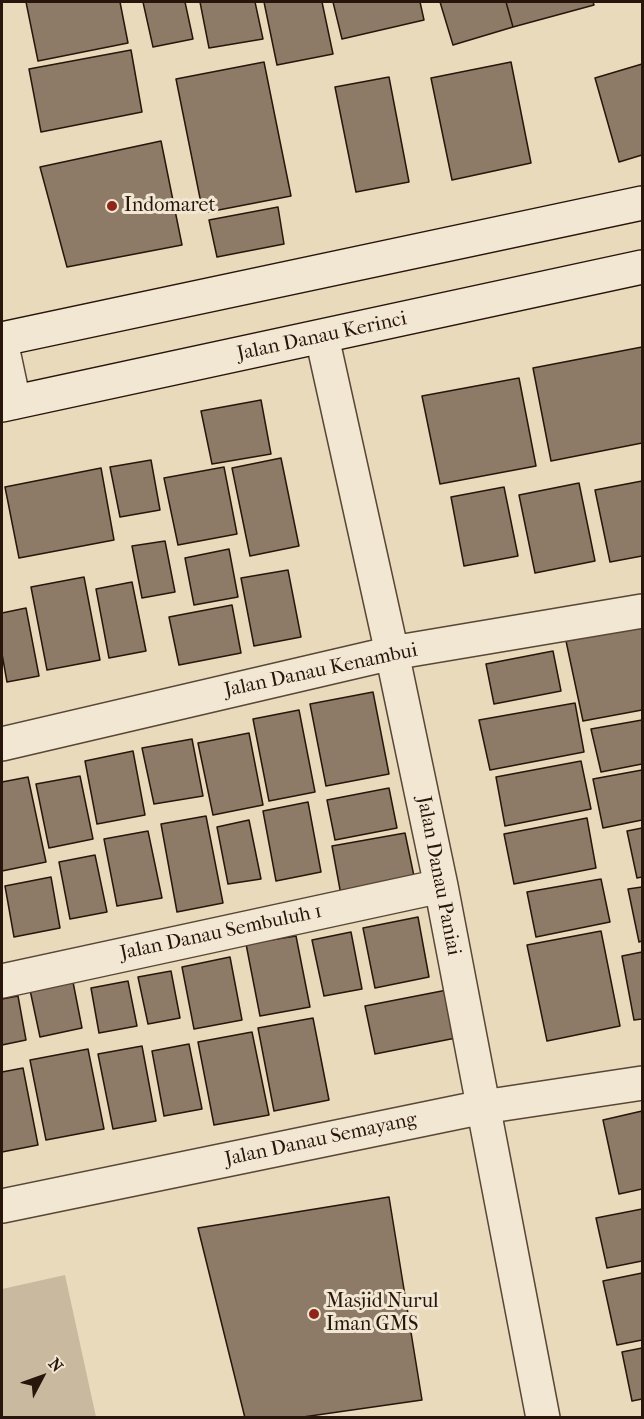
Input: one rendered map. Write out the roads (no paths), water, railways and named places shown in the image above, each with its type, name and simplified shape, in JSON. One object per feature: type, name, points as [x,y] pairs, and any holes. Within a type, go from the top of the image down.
[{"type":"street","points":[[2,339],[642,203]]},
{"type":"street","name":"Jalan Danau Kerinci","points":[[8,404],[642,267]]},
{"type":"street","name":"Jalan Danau Paniai","points":[[322,337],[441,886],[543,1418]]},
{"type":"street","points":[[2,346],[8,404]]},
{"type":"street","name":"Jalan Danau Kenambui","points":[[2,744],[392,653],[642,611]]},
{"type":"street","name":"Jalan Danau Sembuluh 1","points":[[2,981],[441,886]]},
{"type":"street","name":"Jalan Danau Semayang","points":[[2,1206],[483,1107],[642,1083]]},
{"type":"place","name":"Indomaret","points":[[112,206]]},
{"type":"place","name":"Masjid Nurul Iman GMS","points":[[314,1314]]}]
